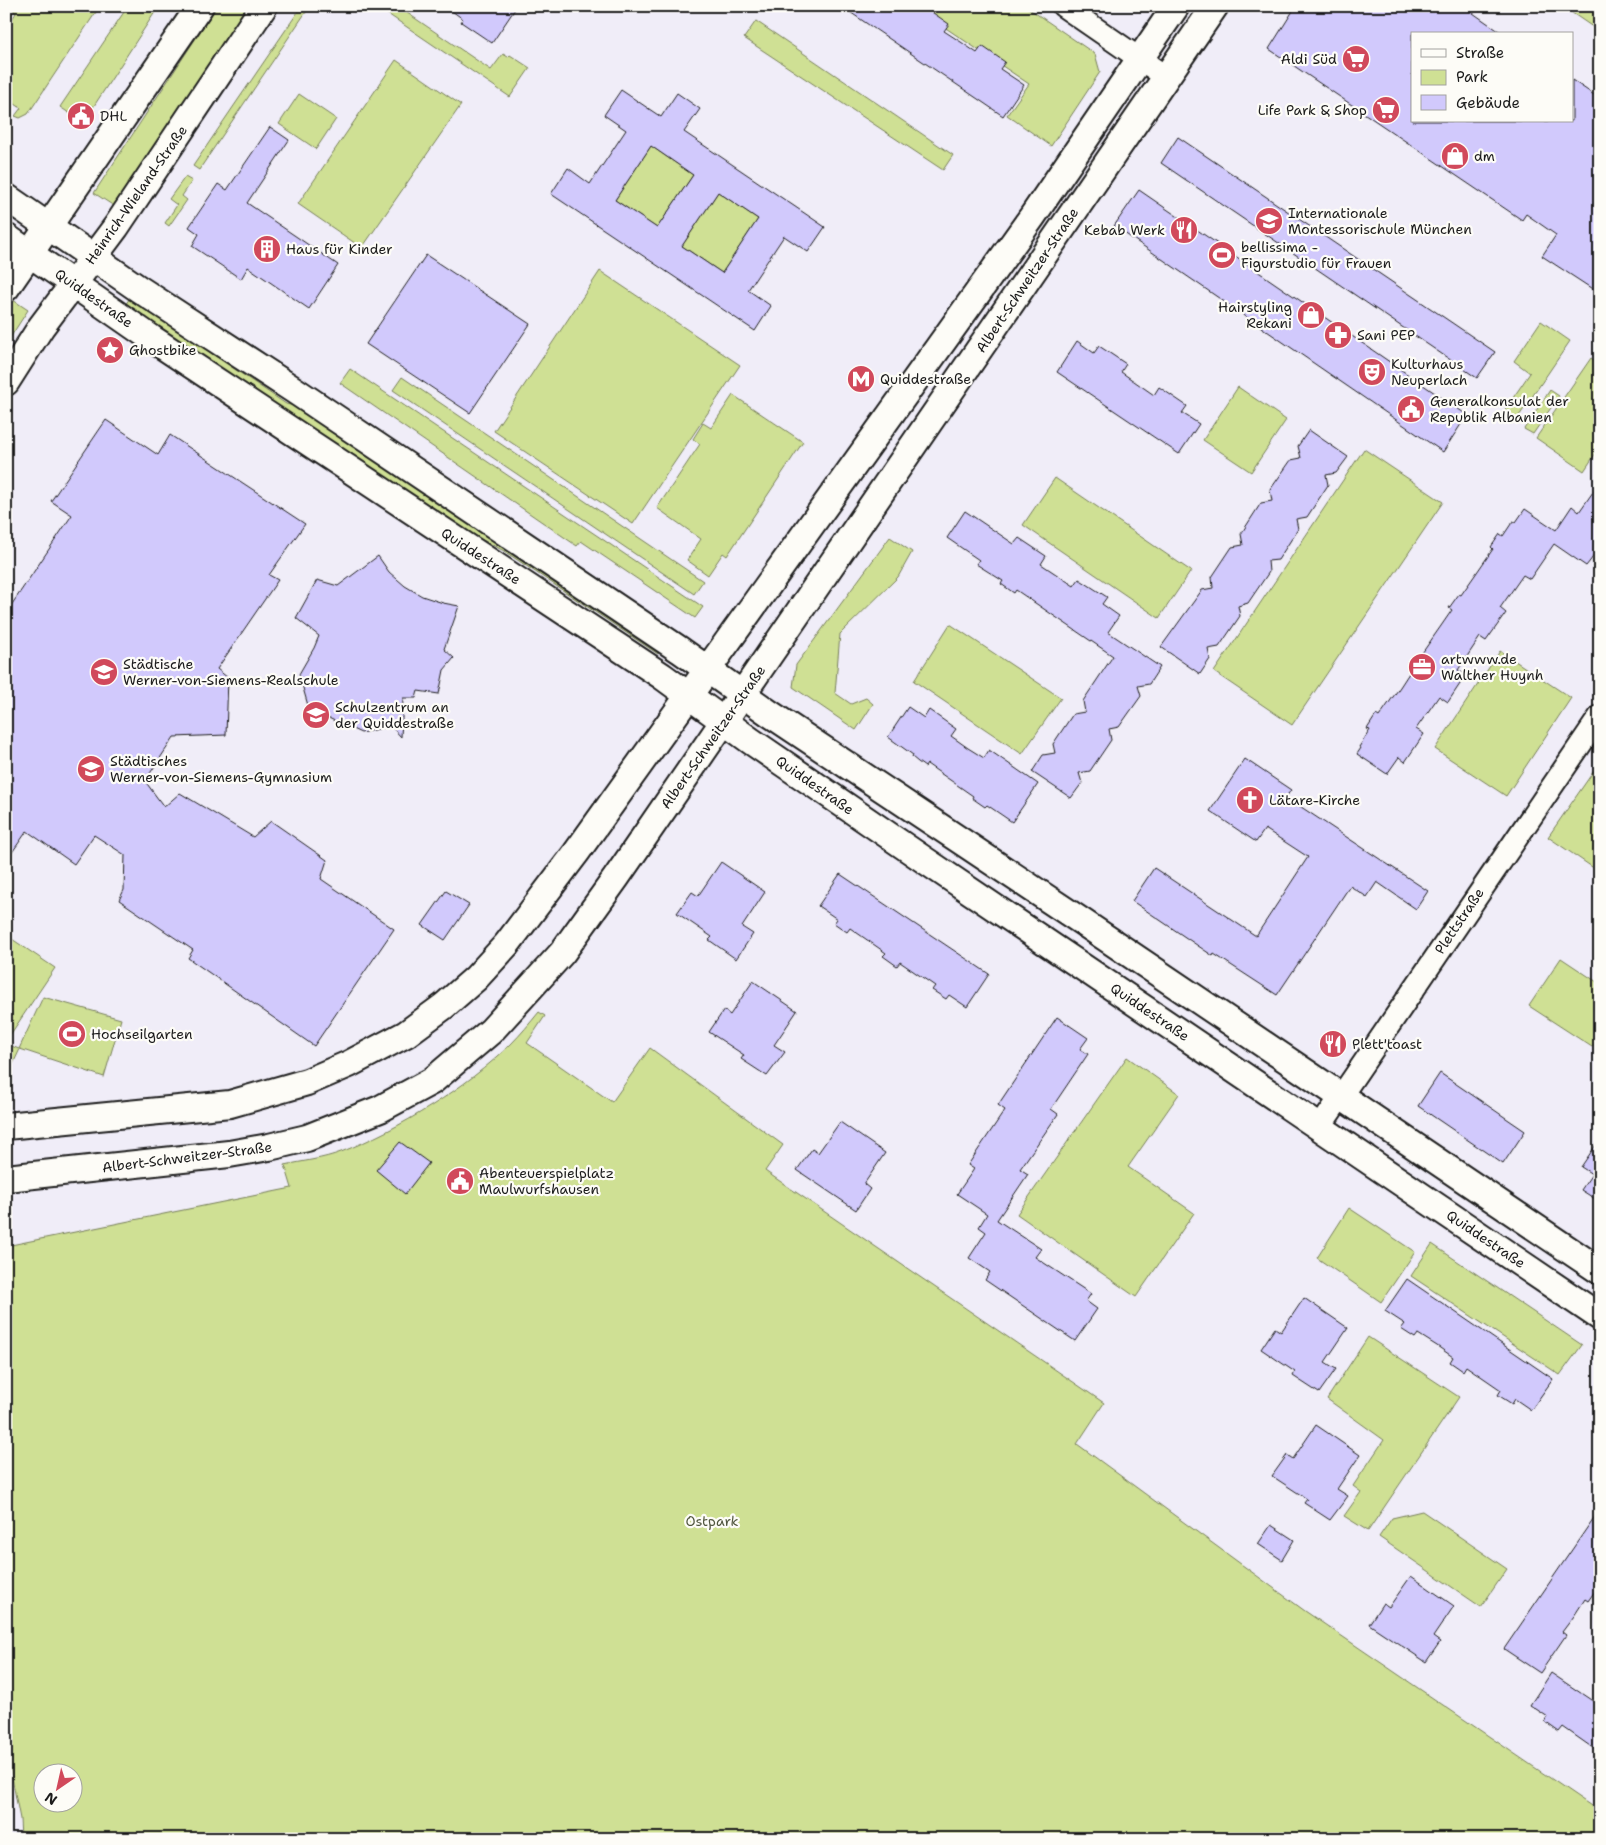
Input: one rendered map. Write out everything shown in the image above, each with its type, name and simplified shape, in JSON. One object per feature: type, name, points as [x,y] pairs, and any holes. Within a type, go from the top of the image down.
[{"type":"main road","points":[[6,288],[200,6]]},
{"type":"main road","name":"Heinrich-Wieland-Straße","points":[[6,382],[41,327],[116,227],[264,6]]},
{"type":"main road","points":[[6,1126],[230,1104],[307,1082],[349,1064],[406,1034],[444,1006],[476,978],[507,944],[576,853],[1032,217],[1176,6]]},
{"type":"main road","name":"Albert-Schweitzer-Straße","points":[[6,1178],[229,1154],[307,1138],[380,1108],[432,1081],[491,1031],[562,953],[616,878],[1215,6]]},
{"type":"main road","points":[[6,197],[1600,1271]]},
{"type":"main road","name":"Quiddestraße","points":[[6,237],[151,338],[557,606],[923,859],[1600,1316]]},
{"type":"street","points":[[1063,6],[1166,77]]},
{"type":"street","name":"Plettstraße","points":[[1320,1126],[1600,716]]},
{"type":"green space","points":[[8,6],[100,6],[28,114],[20,118],[15,116],[21,108],[6,98],[6,28],[16,13]]},
{"type":"green space","points":[[115,6],[159,6],[90,112],[79,105],[72,115],[60,107],[124,12]]},
{"type":"green space","points":[[217,6],[254,6],[117,208],[94,193]]},
{"type":"green space","points":[[302,6],[310,6],[199,170],[193,166]]},
{"type":"green space","points":[[376,6],[397,6],[491,70],[503,54],[508,57],[510,55],[530,68],[510,97]]},
{"type":"green space","points":[[913,6],[1025,6],[1095,54],[1100,72],[1051,146],[1007,115],[1029,84]]},
{"type":"green space","points":[[1562,6],[1600,6],[1600,32]]},
{"type":"green space","points":[[756,21],[953,155],[943,170],[744,38]]},
{"type":"green space","points":[[396,60],[461,105],[362,248],[298,204]]},
{"type":"green space","points":[[299,94],[336,119],[316,149],[279,124]]},
{"type":"green space","points":[[651,146],[693,175],[657,228],[615,200]]},
{"type":"green space","points":[[185,177],[192,181],[182,196],[187,200],[169,226],[165,223],[177,205],[169,199]]},
{"type":"green space","points":[[718,192],[758,219],[722,273],[682,246]]},
{"type":"green space","points":[[600,271],[740,365],[633,524],[494,431]]},
{"type":"green space","points":[[130,298],[286,404],[312,410],[663,647],[658,654],[504,551],[452,524],[125,305]]},
{"type":"green space","points":[[13,300],[28,310],[6,344],[6,310]]},
{"type":"green space","points":[[1541,321],[1570,341],[1515,422],[1502,414],[1530,373],[1514,361]]},
{"type":"green space","points":[[1591,358],[1600,364],[1600,447],[1584,471],[1536,438]]},
{"type":"green space","points":[[350,369],[703,607],[695,618],[581,541],[577,546],[340,383]]},
{"type":"green space","points":[[402,377],[703,581],[694,594],[393,390]]},
{"type":"green space","points":[[1238,387],[1286,420],[1251,472],[1203,440]]},
{"type":"green space","points":[[1550,390],[1559,396],[1533,434],[1524,429]]},
{"type":"green space","points":[[733,395],[803,442],[727,556],[723,553],[708,575],[687,560],[701,539],[657,508],[700,444],[693,439],[703,423],[711,428]]},
{"type":"green space","points":[[1364,449],[1443,502],[1292,725],[1214,672]]},
{"type":"green space","points":[[1055,478],[1191,571],[1159,618],[1023,525]]},
{"type":"green space","points":[[890,537],[912,552],[898,577],[840,634],[835,693],[851,704],[866,698],[873,704],[856,730],[793,687],[796,665]]},
{"type":"green space","points":[[950,624],[1061,698],[1022,754],[914,681]]},
{"type":"green space","points":[[1500,651],[1571,698],[1506,796],[1435,749]]},
{"type":"green space","points":[[1600,762],[1600,869],[1598,871],[1548,837]]},
{"type":"green space","points":[[6,935],[55,968],[6,1041]]},
{"type":"green space","points":[[1561,958],[1600,984],[1600,1036],[1592,1047],[1529,1006]]},
{"type":"green space","name":"Hochseilgarten","points":[[43,997],[121,1019],[104,1077],[20,1049],[12,1066],[6,1067],[6,1044],[19,1049]]},
{"type":"green space","name":"Ostpark","points":[[539,1012],[545,1016],[527,1043],[612,1102],[650,1048],[783,1145],[765,1171],[1104,1403],[1077,1444],[1305,1611],[1600,1812],[1600,1839],[21,1839],[20,1819],[6,1747],[6,1246],[292,1188],[285,1165],[341,1152],[386,1132],[431,1106],[474,1076],[522,1032]]},
{"type":"green space","points":[[1127,1057],[1179,1094],[1128,1167],[1194,1213],[1136,1297],[1017,1214]]},
{"type":"green space","points":[[1349,1208],[1415,1252],[1381,1302],[1317,1258]]},
{"type":"green space","points":[[1432,1244],[1582,1345],[1560,1375],[1411,1276]]},
{"type":"green space","points":[[1368,1337],[1459,1397],[1368,1531],[1344,1516],[1361,1492],[1353,1486],[1384,1440],[1327,1399]]},
{"type":"green space","points":[[1422,1511],[1507,1569],[1481,1607],[1379,1537],[1392,1518]]},
{"type":"building","points":[[445,6],[517,6],[492,43],[461,22],[463,19]]},
{"type":"building","points":[[841,6],[923,6],[949,24],[944,31],[977,53],[982,46],[1005,62],[1000,69],[1024,85],[1003,116]]},
{"type":"building","name":"Life Park & Shop","points":[[1296,6],[1463,6],[1500,32],[1411,32],[1411,122],[1574,122],[1574,81],[1600,99],[1600,294],[1542,256],[1556,235],[1526,214],[1522,220],[1269,49]]},
{"type":"building","points":[[621,90],[661,117],[677,93],[700,109],[684,132],[825,227],[808,252],[784,236],[748,290],[771,306],[755,331],[551,194],[568,168],[590,184],[626,130],[604,115]],"holes":[[[651,146],[693,175],[657,228],[615,200]],[[718,192],[758,219],[722,273],[682,246]]]},
{"type":"building","name":"Haus für Kinder","points":[[270,127],[289,140],[247,203],[338,265],[309,309],[248,267],[241,279],[192,246],[199,234],[189,227],[218,184],[227,190]]},
{"type":"building","points":[[1178,137],[1495,352],[1477,378],[1161,163]]},
{"type":"building","points":[[1139,190],[1467,415],[1443,452],[1114,226]]},
{"type":"building","points":[[426,255],[530,324],[470,413],[366,344]]},
{"type":"building","points":[[1077,341],[1094,353],[1099,346],[1126,364],[1121,372],[1154,395],[1159,387],[1187,406],[1182,413],[1199,424],[1179,454],[1057,372]]},
{"type":"building","points":[[106,420],[158,455],[170,435],[305,524],[269,575],[278,580],[217,669],[228,678],[226,735],[174,737],[145,781],[164,807],[180,793],[253,837],[271,821],[327,860],[321,879],[394,929],[314,1046],[188,958],[193,950],[119,900],[124,890],[125,855],[94,835],[74,864],[27,831],[6,861],[6,613],[72,515],[51,501]]},
{"type":"building","points":[[1309,430],[1348,457],[1336,473],[1326,475],[1328,485],[1307,517],[1296,519],[1298,529],[1278,560],[1268,561],[1269,572],[1248,603],[1238,606],[1240,616],[1219,647],[1208,649],[1210,659],[1200,674],[1161,647],[1202,590],[1213,588],[1212,577],[1232,547],[1243,545],[1241,534],[1261,503],[1272,501],[1270,490],[1291,460],[1301,458],[1298,446]]},
{"type":"building","points":[[1600,482],[1600,547],[1586,566],[1554,544],[1530,579],[1523,575],[1500,608],[1506,613],[1486,641],[1480,637],[1458,670],[1466,675],[1448,702],[1439,696],[1416,729],[1424,734],[1405,762],[1399,757],[1387,774],[1357,754],[1361,748],[1359,747],[1370,730],[1367,729],[1376,715],[1379,717],[1400,687],[1411,670],[1407,668],[1417,654],[1420,656],[1441,626],[1452,610],[1449,608],[1459,594],[1461,595],[1493,549],[1491,547],[1500,534],[1503,536],[1513,521],[1516,522],[1525,509],[1556,530],[1572,506],[1579,512]]},
{"type":"building","points":[[965,511],[1014,544],[1019,538],[1046,556],[1041,564],[1074,586],[1079,579],[1107,597],[1102,604],[1119,616],[1108,632],[1160,667],[1149,684],[1138,686],[1141,696],[1119,727],[1109,729],[1111,740],[1090,771],[1079,773],[1082,783],[1071,798],[1032,772],[1043,755],[1055,753],[1053,744],[1073,714],[1085,712],[1083,701],[1113,656],[1016,590],[1014,593],[1001,584],[1003,581],[976,564],[979,560],[947,538]]},
{"type":"building","points":[[378,556],[389,572],[405,586],[422,596],[459,606],[444,649],[454,658],[444,670],[439,694],[418,691],[416,698],[403,698],[401,737],[391,726],[361,733],[309,709],[299,674],[319,636],[296,618],[317,580],[338,586]]},
{"type":"building","points":[[908,707],[924,718],[929,710],[956,729],[951,736],[968,748],[984,758],[989,750],[1038,784],[1012,822],[987,805],[985,807],[972,798],[973,796],[927,764],[925,767],[912,757],[913,755],[888,737]]},
{"type":"building","points":[[1245,759],[1291,790],[1286,797],[1428,891],[1416,909],[1377,882],[1367,897],[1350,886],[1277,995],[1214,954],[1213,956],[1132,901],[1154,868],[1256,936],[1308,857],[1265,829],[1256,842],[1210,811]]},
{"type":"building","points":[[721,862],[765,892],[742,927],[753,934],[736,959],[709,940],[712,937],[677,913],[692,892],[698,896]]},
{"type":"building","points":[[840,874],[989,974],[967,1007],[949,995],[946,999],[932,990],[935,986],[900,962],[897,966],[883,956],[886,953],[850,928],[847,932],[834,923],[837,919],[818,906]]},
{"type":"building","points":[[446,891],[469,905],[445,940],[422,925]]},
{"type":"building","points":[[753,981],[797,1011],[774,1045],[785,1052],[767,1076],[741,1059],[744,1055],[709,1032],[724,1010],[730,1015]]},
{"type":"building","points":[[1057,1017],[1088,1038],[1080,1049],[1088,1054],[1051,1109],[1058,1114],[1020,1169],[1028,1174],[997,1220],[1041,1249],[1035,1257],[1091,1294],[1086,1301],[1097,1309],[1075,1341],[985,1280],[990,1272],[969,1258],[986,1232],[979,1227],[987,1214],[957,1194],[974,1169],[968,1165],[1005,1110],[998,1105]]},
{"type":"building","points":[[1440,1073],[1525,1131],[1503,1164],[1418,1106]]},
{"type":"building","points":[[840,1122],[885,1153],[864,1184],[870,1189],[856,1210],[797,1170],[812,1149],[818,1153]]},
{"type":"building","points":[[1600,1139],[1600,1202],[1581,1190],[1592,1174],[1581,1167]]},
{"type":"building","points":[[400,1142],[429,1163],[405,1194],[376,1170]]},
{"type":"building","points":[[1407,1279],[1553,1379],[1531,1410],[1515,1399],[1512,1404],[1498,1395],[1501,1390],[1466,1366],[1463,1371],[1450,1362],[1453,1357],[1437,1346],[1418,1334],[1415,1338],[1401,1329],[1405,1324],[1385,1311]]},
{"type":"building","points":[[1304,1298],[1348,1328],[1325,1362],[1336,1369],[1319,1393],[1293,1376],[1295,1372],[1261,1349],[1275,1328],[1281,1332]]},
{"type":"building","points":[[1316,1425],[1360,1455],[1337,1489],[1348,1496],[1330,1520],[1304,1503],[1307,1499],[1272,1476],[1287,1455],[1293,1459]]},
{"type":"building","points":[[1600,1509],[1600,1584],[1588,1601],[1585,1599],[1562,1632],[1566,1635],[1540,1673],[1504,1649]]},
{"type":"building","points":[[1271,1525],[1294,1540],[1282,1560],[1258,1544]]},
{"type":"building","points":[[1411,1576],[1454,1606],[1433,1637],[1440,1642],[1426,1662],[1369,1624],[1383,1603],[1389,1607]]},
{"type":"building","points":[[1551,1673],[1600,1706],[1600,1753],[1563,1727],[1559,1732],[1545,1722],[1548,1717],[1530,1705]]},
{"type":"place","name":"Aldi Süd","points":[[1356,59]]},
{"type":"place","name":"Life Park & Shop","points":[[1386,110]]},
{"type":"place","name":"DHL","points":[[81,116]]},
{"type":"place","name":"dm","points":[[1455,156]]},
{"type":"place","name":"Internationale Montessorischule München","points":[[1269,221]]},
{"type":"place","name":"Kebab Werk","points":[[1184,230]]},
{"type":"place","name":"Haus für Kinder","points":[[267,249]]},
{"type":"place","name":"bellissima - Figurstudio für Frauen","points":[[1222,255]]},
{"type":"place","name":"Hairstyling Rekani","points":[[1311,315]]},
{"type":"place","name":"Sani PEP","points":[[1338,335]]},
{"type":"place","name":"Ghostbike","points":[[110,350]]},
{"type":"place","name":"Kulturhaus Neuperlach","points":[[1372,372]]},
{"type":"place","name":"Quiddestraße","points":[[861,379]]},
{"type":"place","name":"Generalkonsulat der Republik Albanien","points":[[1411,409]]},
{"type":"place","name":"artwww.de Walther Huynh","points":[[1422,667]]},
{"type":"place","name":"Städtische Werner-von-Siemens-Realschule","points":[[104,672]]},
{"type":"place","name":"Schulzentrum an der Quiddestraße","points":[[316,715]]},
{"type":"place","name":"Städtisches Werner-von-Siemens-Gymnasium","points":[[91,769]]},
{"type":"place","name":"Lätare-Kirche","points":[[1250,800]]},
{"type":"place","name":"Hochseilgarten","points":[[72,1034]]},
{"type":"place","name":"Plett'toast","points":[[1333,1044]]},
{"type":"place","name":"Abenteuerspielplatz Maulwurfshausen","points":[[460,1181]]}]
